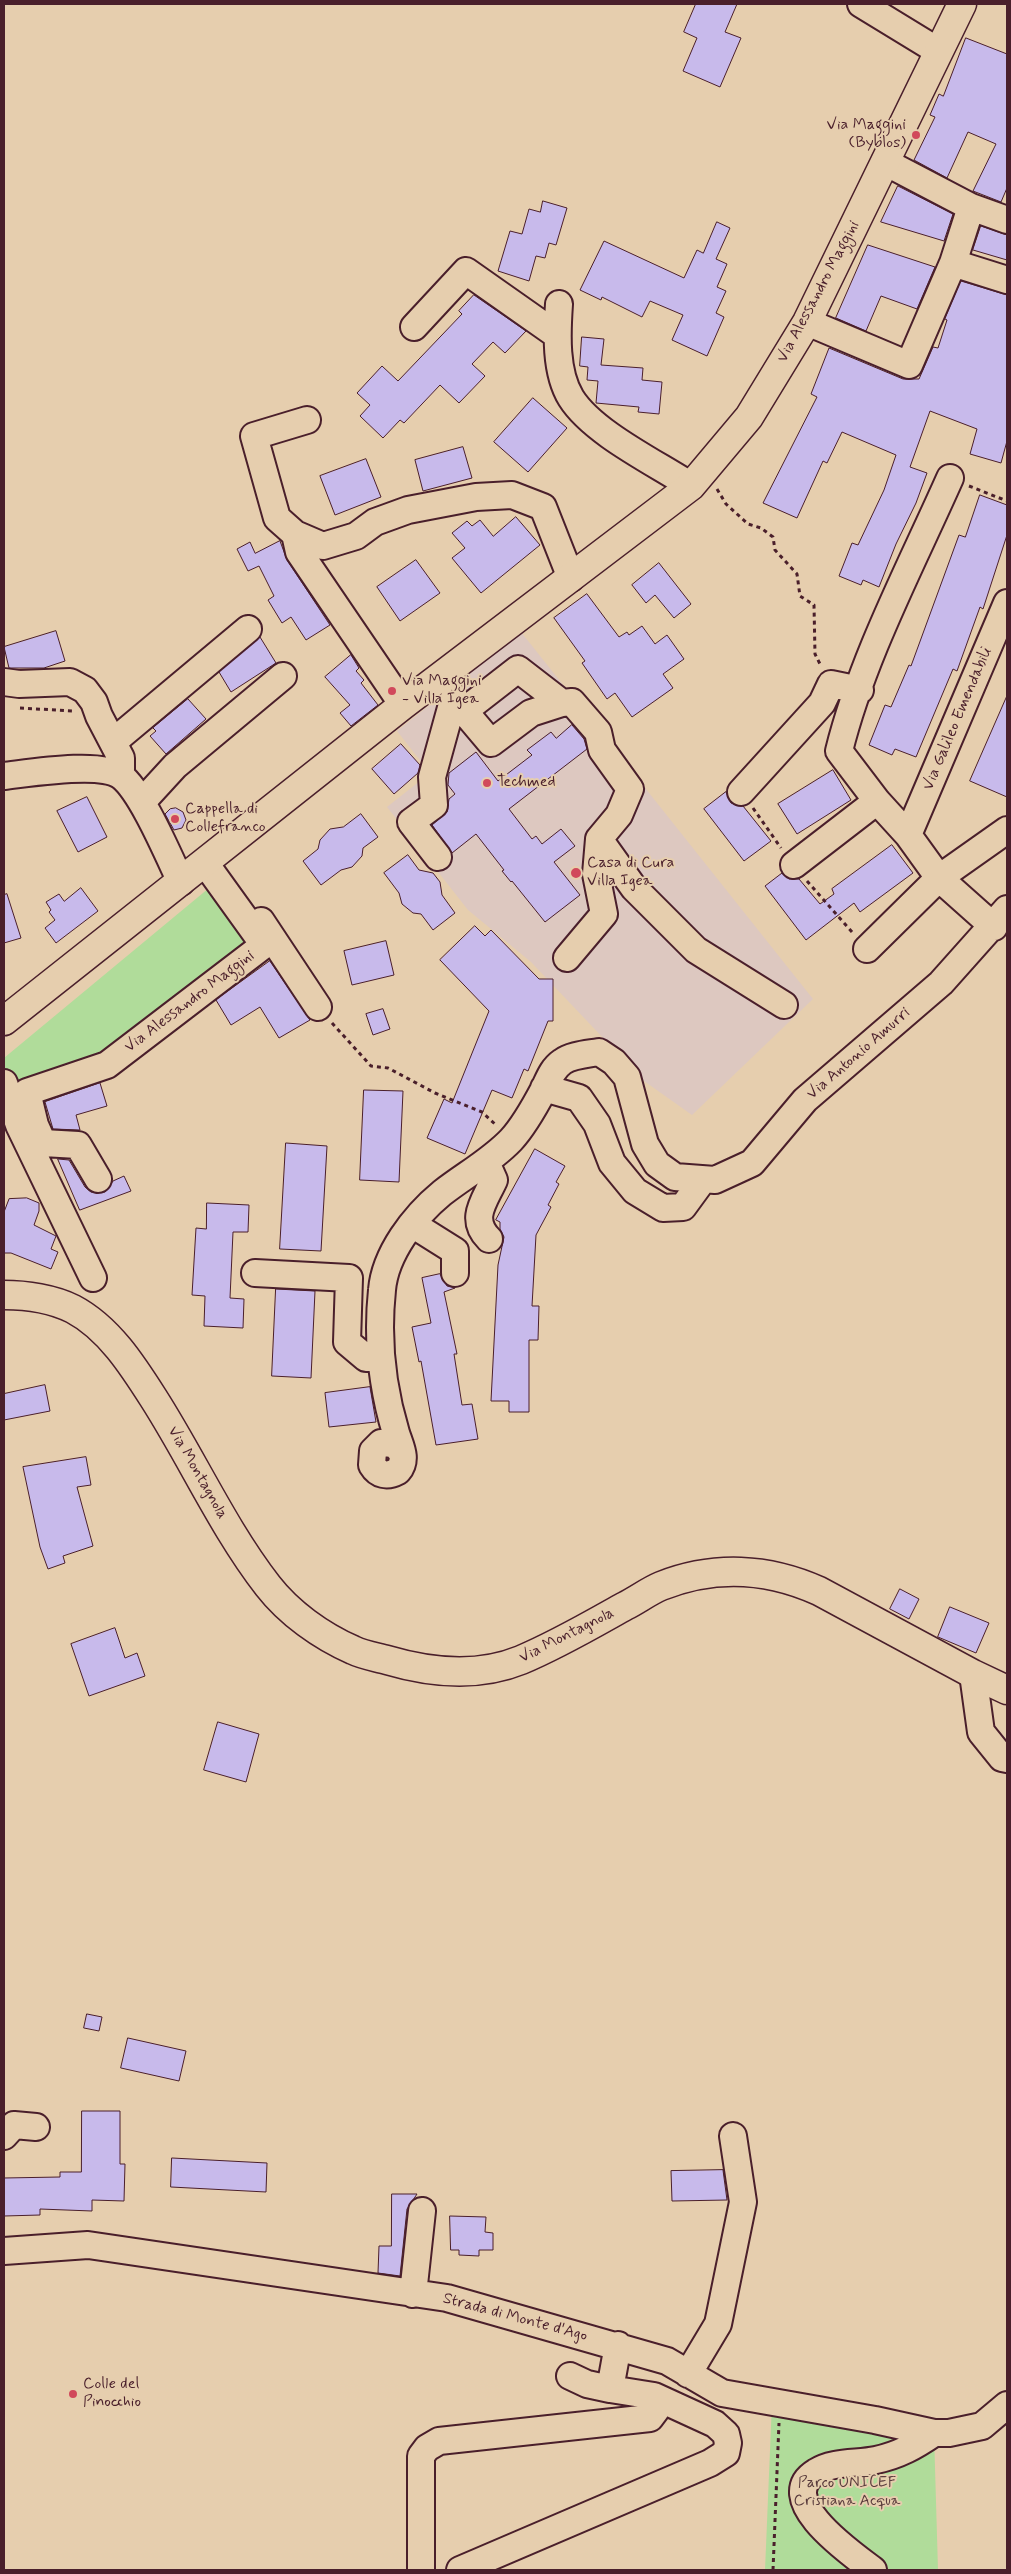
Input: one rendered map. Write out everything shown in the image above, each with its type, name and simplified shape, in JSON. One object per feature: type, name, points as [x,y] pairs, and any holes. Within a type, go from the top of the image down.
[{"type":"main road","name":"Via Alessandro Maggini","points":[[4,1021],[404,705],[452,695],[571,578],[696,480],[749,417],[808,322],[962,4]]},
{"type":"main road","name":"Via Montagnola","points":[[4,1295],[21,1295],[50,1301],[73,1309],[94,1324],[128,1358],[173,1430],[230,1530],[269,1587],[293,1612],[316,1629],[354,1651],[424,1671],[454,1672],[488,1669],[519,1661],[545,1649],[660,1586],[698,1576],[728,1571],[759,1572],[793,1580],[819,1591],[973,1674],[1007,1690]]},
{"type":"street","points":[[861,4],[938,51]]},
{"type":"street","points":[[885,162],[971,207],[1006,216]]},
{"type":"street","points":[[808,322],[909,366],[953,263],[971,207]]},
{"type":"street","points":[[953,263],[1007,280]]},
{"type":"street","points":[[414,327],[466,271],[557,335]]},
{"type":"street","points":[[559,304],[557,335],[563,376],[571,397],[591,422],[696,480]]},
{"type":"street","points":[[307,420],[254,436],[277,518],[295,534],[323,546],[356,536],[374,522],[408,510],[476,496],[512,495],[543,507],[571,578]]},
{"type":"street","points":[[950,478],[875,648],[849,714],[839,751],[877,801],[915,845],[939,878],[1000,918]]},
{"type":"street","points":[[295,534],[299,552],[404,705]]},
{"type":"street","name":"Via Galileo Emendabili","points":[[915,845],[1007,603]]},
{"type":"street","points":[[113,742],[248,630]]},
{"type":"street","points":[[452,695],[518,669]]},
{"type":"street","points":[[518,669],[562,702]]},
{"type":"street","points":[[518,669],[531,713]]},
{"type":"street","points":[[142,802],[175,766],[283,676]]},
{"type":"street","points":[[4,682],[19,684],[70,682],[85,690],[94,702],[98,716],[121,758],[121,776]]},
{"type":"street","points":[[741,792],[826,693],[860,690]]},
{"type":"street","points":[[826,693],[849,714]]},
{"type":"street","points":[[452,695],[490,743],[531,713],[562,702],[572,702],[598,732],[602,750],[630,789],[619,815],[599,839],[596,874],[604,914],[567,958]]},
{"type":"street","points":[[438,857],[411,822],[434,805],[432,776],[452,695]]},
{"type":"street","points":[[4,776],[65,770],[102,770],[121,776],[142,802],[181,882]]},
{"type":"street","points":[[794,865],[877,801]]},
{"type":"street","points":[[866,949],[939,878],[1007,830]]},
{"type":"street","points":[[599,839],[634,888],[696,950],[784,1005]]},
{"type":"street","points":[[211,858],[319,1016]]},
{"type":"street","name":"Via Alessandro Maggini","points":[[98,1179],[78,1145],[43,1143],[35,1125],[27,1092],[107,1065],[264,945],[211,858]]},
{"type":"street","name":"Via Antonio Amurri","points":[[702,1181],[715,1180],[752,1163],[805,1100],[942,983],[1000,918]]},
{"type":"street","points":[[264,945],[319,1016]]},
{"type":"street","points":[[391,1442],[381,1358],[379,1319],[382,1287],[390,1259],[412,1224],[441,1194],[486,1162],[511,1140],[544,1088],[550,1074],[563,1061],[599,1052],[614,1062],[627,1078],[645,1144],[657,1164],[675,1177],[702,1181],[683,1207],[663,1208],[635,1191],[612,1163],[597,1124],[579,1098],[544,1088]]},
{"type":"street","points":[[4,1083],[11,1131],[93,1278]]},
{"type":"street","points":[[486,1162],[494,1180],[478,1214],[480,1230],[489,1239]]},
{"type":"street","points":[[412,1224],[454,1251],[454,1273]]},
{"type":"street","points":[[255,1272],[349,1278],[347,1342],[366,1358],[381,1358]]},
{"type":"street","points":[[973,1674],[981,1732],[1002,1758],[1007,1759]]},
{"type":"street","points":[[4,2136],[14,2125],[36,2127]]},
{"type":"street","points":[[688,2374],[718,2324],[743,2202],[733,2136]]},
{"type":"street","points":[[413,2294],[422,2210]]},
{"type":"street","name":"Strada di Monte d'Ago","points":[[4,2251],[88,2245],[447,2298],[618,2345],[667,2361],[722,2393],[875,2420],[934,2433],[949,2434],[982,2426],[1007,2405]]},
{"type":"street","points":[[610,2389],[618,2345]]},
{"type":"street","points":[[460,2570],[710,2463],[726,2453],[728,2443],[726,2434],[715,2424],[654,2396],[587,2384],[570,2376]]},
{"type":"street","points":[[421,2570],[419,2478],[421,2456],[427,2448],[439,2441],[650,2418],[656,2410],[654,2396]]},
{"type":"street","points":[[873,2570],[844,2547],[817,2522],[806,2508],[803,2494],[806,2480],[817,2471],[902,2453],[934,2433]]},
{"type":"path","points":[[950,478],[1007,501]]},
{"type":"path","points":[[696,480],[716,486],[726,504],[748,524],[761,528],[773,537],[775,550],[796,574],[800,596],[814,605],[815,654],[826,693]]},
{"type":"path","points":[[12,706],[85,712],[98,716]]},
{"type":"path","points":[[319,1016],[371,1066],[388,1068],[435,1094],[482,1112],[511,1140]]},
{"type":"path","points":[[773,2570],[780,2403]]},
{"type":"shaded area","name":"Casa di Cura Villa Igea","points":[[521,632],[813,999],[692,1115],[644,1081],[531,962],[468,910],[387,807],[430,773],[397,731]]},
{"type":"green space","points":[[209,888],[248,945],[95,1064],[10,1086],[4,1070],[4,1058]]},
{"type":"green space","name":"Parco UNICEF Cristiana Acqua","points":[[772,2402],[934,2433],[938,2570],[765,2570]]},
{"type":"building","points":[[696,4],[737,4],[725,32],[741,38],[720,87],[683,71],[697,38],[684,32]]},
{"type":"building","points":[[966,38],[1007,54],[1007,188],[1001,202],[973,191],[996,144],[968,132],[947,178],[914,160],[935,117],[930,115],[939,94],[943,96]]},
{"type":"building","points":[[898,186],[953,214],[944,241],[881,222]]},
{"type":"building","points":[[543,201],[567,208],[556,245],[549,243],[545,258],[536,256],[529,281],[498,271],[510,231],[522,234],[529,209],[540,212]]},
{"type":"building","points":[[717,222],[730,228],[716,259],[727,264],[717,287],[726,291],[716,313],[724,317],[707,356],[672,340],[683,315],[650,301],[642,317],[602,297],[601,300],[580,290],[604,241],[684,278],[697,250],[703,253]]},
{"type":"building","points":[[981,226],[1007,235],[1007,260],[973,250]]},
{"type":"building","points":[[868,245],[935,267],[917,309],[881,296],[866,331],[836,318]]},
{"type":"building","points":[[961,281],[1007,295],[1007,441],[1001,463],[970,454],[977,429],[930,411],[910,467],[927,473],[916,503],[896,544],[879,587],[863,580],[861,585],[839,576],[852,543],[858,545],[884,490],[896,455],[842,432],[827,463],[823,461],[797,518],[763,503],[817,397],[811,394],[829,348],[903,379],[919,379],[933,347],[938,348],[947,320],[945,319]]},
{"type":"building","points":[[474,295],[526,331],[505,353],[493,342],[472,364],[485,376],[459,403],[440,385],[404,423],[400,420],[383,438],[360,416],[370,405],[357,393],[382,366],[398,381],[462,314],[459,311]]},
{"type":"building","points":[[582,337],[604,339],[601,365],[643,368],[642,380],[662,382],[659,414],[638,412],[639,407],[596,403],[598,381],[587,380],[588,367],[580,366]]},
{"type":"building","points":[[533,398],[567,428],[528,472],[494,442]]},
{"type":"building","points":[[463,447],[472,478],[423,491],[415,460]]},
{"type":"building","points":[[366,459],[381,497],[335,515],[320,476]]},
{"type":"building","points":[[980,495],[1007,505],[1007,535],[983,609],[980,607],[957,671],[953,669],[916,757],[895,749],[892,755],[869,745],[885,705],[891,707],[909,665],[911,666],[959,535],[965,537]]},
{"type":"building","points":[[516,517],[540,545],[481,593],[452,558],[465,548],[452,533],[467,521],[472,526],[480,520],[493,536]]},
{"type":"building","points":[[280,541],[287,560],[330,625],[306,640],[291,617],[282,623],[268,600],[274,596],[259,566],[248,571],[237,549],[250,542],[255,553]]},
{"type":"building","points":[[416,560],[440,593],[400,621],[377,587]]},
{"type":"building","points":[[659,563],[691,604],[674,618],[655,595],[646,603],[632,585]]},
{"type":"building","points":[[587,594],[619,637],[627,632],[629,635],[642,626],[655,644],[667,635],[684,659],[663,674],[673,688],[632,717],[615,693],[607,699],[582,663],[585,661],[554,618]]},
{"type":"building","points":[[56,631],[65,661],[44,668],[9,668],[4,647]]},
{"type":"building","points":[[260,637],[276,663],[231,692],[219,672]]},
{"type":"building","points":[[351,655],[359,668],[356,671],[364,680],[361,683],[378,705],[351,726],[340,713],[350,705],[325,677]]},
{"type":"building","points":[[1007,696],[1007,797],[970,781]]},
{"type":"building","points":[[188,699],[206,719],[166,754],[150,736],[156,731],[153,728]]},
{"type":"building","points":[[572,725],[584,739],[587,749],[509,809],[532,839],[536,836],[542,844],[561,829],[575,846],[554,862],[580,895],[545,922],[502,871],[504,870],[476,834],[452,853],[432,825],[447,812],[449,799],[455,794],[448,785],[449,773],[476,752],[498,781],[532,755],[527,750],[551,732],[556,738]]},
{"type":"building","points":[[401,744],[420,765],[418,773],[394,794],[372,769]]},
{"type":"building","points":[[833,770],[851,800],[797,834],[778,804]]},
{"type":"building","points":[[726,792],[731,803],[743,806],[771,841],[744,861],[704,809]]},
{"type":"building","points":[[87,797],[107,837],[78,852],[57,811]]},
{"type":"building","name":"Cappella di Collefranco","points":[[176,808],[183,812],[186,820],[182,828],[174,830],[165,814],[170,809]]},
{"type":"building","points":[[361,814],[378,837],[363,848],[362,856],[352,867],[341,870],[321,885],[303,861],[318,849],[320,840],[330,829],[343,827]]},
{"type":"building","points":[[892,845],[913,873],[860,912],[854,903],[806,940],[765,886],[782,873],[789,879],[799,879],[820,904],[834,894],[832,889]]},
{"type":"building","points":[[408,855],[419,870],[433,873],[440,882],[442,895],[455,913],[433,930],[421,914],[413,913],[402,904],[399,893],[384,873]]},
{"type":"building","points":[[81,888],[98,911],[56,943],[45,928],[55,920],[49,912],[51,910],[46,902],[59,894],[64,901]]},
{"type":"building","points":[[7,894],[21,938],[4,943],[4,895]]},
{"type":"building","points":[[475,926],[485,936],[491,930],[539,979],[553,979],[553,1021],[548,1021],[528,1071],[524,1069],[512,1098],[492,1090],[465,1154],[427,1138],[444,1099],[452,1103],[489,1011],[440,960]]},
{"type":"building","points":[[386,941],[394,975],[352,985],[344,951]]},
{"type":"building","points":[[270,961],[310,1020],[279,1038],[260,1007],[231,1025],[216,1000]]},
{"type":"building","points":[[383,1009],[390,1029],[373,1035],[366,1014]]},
{"type":"building","points":[[100,1083],[107,1106],[76,1115],[80,1130],[53,1129],[45,1102]]},
{"type":"building","points":[[364,1090],[403,1091],[399,1182],[360,1180]]},
{"type":"building","points":[[286,1143],[327,1146],[321,1251],[280,1249]]},
{"type":"building","points":[[535,1149],[565,1166],[556,1182],[559,1184],[548,1205],[551,1207],[536,1235],[532,1306],[539,1306],[538,1340],[529,1340],[529,1412],[509,1412],[509,1401],[491,1401],[498,1265],[504,1237],[500,1229],[500,1222],[496,1220]]},
{"type":"building","points":[[58,1159],[69,1160],[85,1187],[91,1192],[105,1192],[113,1181],[124,1176],[131,1191],[80,1210]]},
{"type":"building","points":[[27,1198],[39,1203],[39,1211],[34,1225],[56,1236],[51,1249],[58,1252],[51,1269],[11,1253],[4,1253],[4,1212],[9,1199]]},
{"type":"building","points":[[207,1203],[249,1205],[248,1232],[233,1232],[230,1298],[244,1299],[243,1328],[204,1326],[205,1296],[192,1295],[196,1228],[206,1229]]},
{"type":"building","points":[[440,1274],[447,1286],[455,1288],[444,1292],[457,1354],[454,1354],[462,1405],[472,1404],[478,1439],[436,1445],[421,1361],[419,1362],[412,1327],[431,1323],[422,1278]]},
{"type":"building","points":[[276,1289],[315,1291],[311,1378],[272,1376]]},
{"type":"building","points":[[45,1385],[50,1411],[4,1420],[4,1394]]},
{"type":"building","points":[[370,1387],[376,1422],[329,1427],[325,1393]]},
{"type":"building","points":[[86,1457],[91,1485],[77,1487],[93,1546],[63,1556],[65,1563],[48,1569],[40,1547],[23,1467]]},
{"type":"building","points":[[900,1589],[919,1599],[909,1619],[890,1609]]},
{"type":"building","points":[[950,1607],[989,1623],[976,1653],[938,1637]]},
{"type":"building","points":[[115,1628],[125,1658],[137,1653],[145,1676],[89,1696],[71,1644]]},
{"type":"building","points":[[218,1722],[259,1734],[246,1782],[204,1770]]},
{"type":"building","points":[[87,2014],[102,2017],[99,2031],[84,2028]]},
{"type":"building","points":[[128,2038],[186,2051],[179,2081],[121,2068]]},
{"type":"building","points":[[82,2111],[120,2111],[120,2164],[125,2164],[124,2201],[92,2200],[92,2211],[40,2209],[40,2215],[4,2216],[4,2178],[60,2177],[60,2172],[81,2172]]},
{"type":"building","points":[[172,2158],[267,2163],[266,2192],[171,2187]]},
{"type":"building","points":[[723,2170],[727,2200],[672,2201],[671,2171]]},
{"type":"building","points":[[392,2194],[417,2194],[407,2209],[400,2276],[378,2273],[379,2246],[391,2246]]},
{"type":"building","points":[[450,2216],[486,2217],[485,2232],[493,2233],[493,2250],[479,2250],[479,2256],[459,2255],[459,2250],[451,2250]]},
{"type":"place","name":"Via Maggini (Byblos)","points":[[916,135]]},
{"type":"place","name":"Via Maggini - Villa Igea","points":[[392,691]]},
{"type":"place","name":"Techmed","points":[[487,783]]},
{"type":"place","name":"Cappella di Collefranco","points":[[175,819]]},
{"type":"place","name":"Casa di Cura Villa Igea","points":[[576,873]]},
{"type":"place","name":"Colle del Pinocchio","points":[[73,2394]]}]
